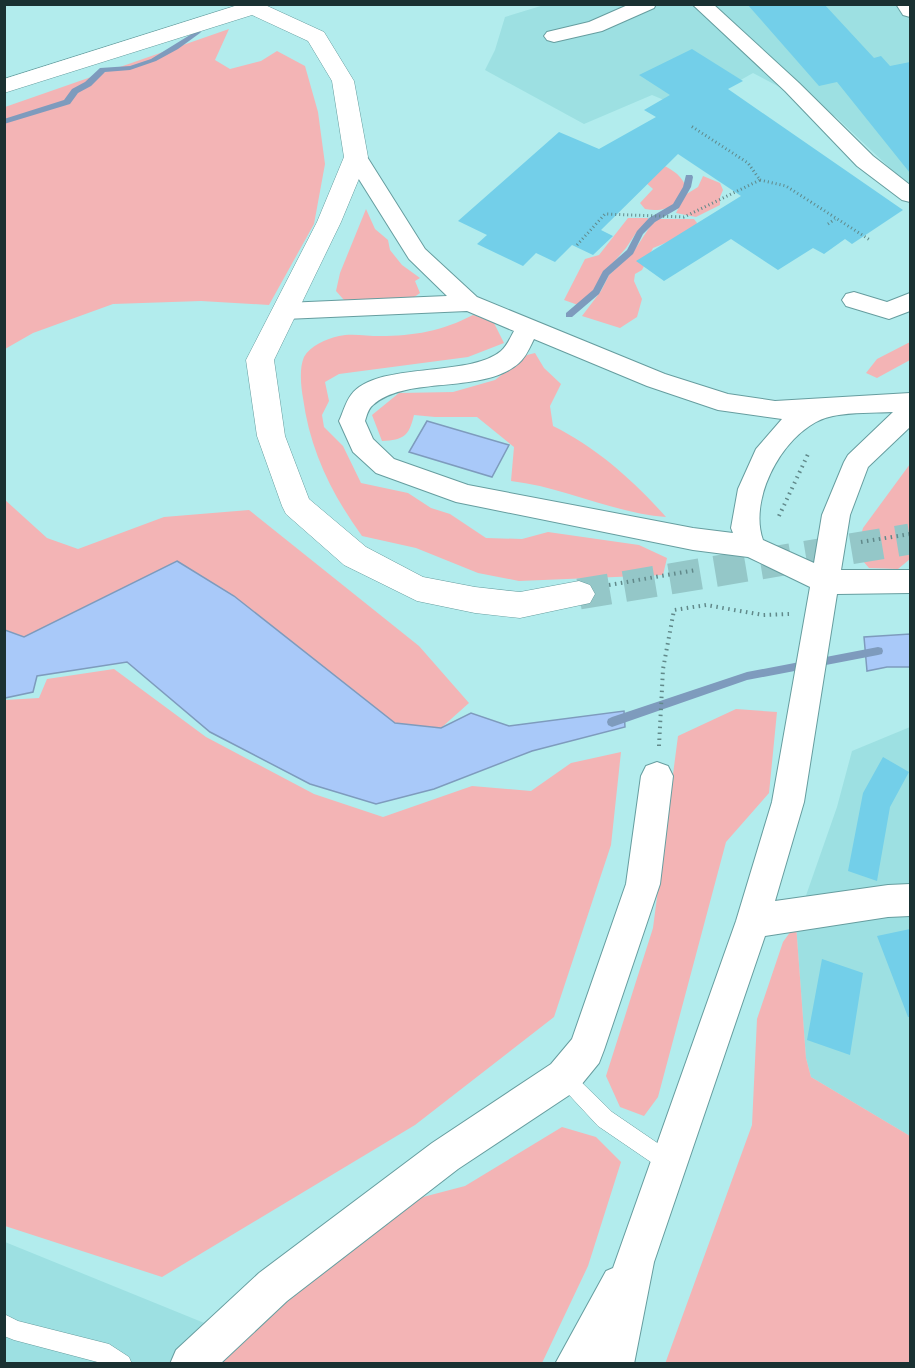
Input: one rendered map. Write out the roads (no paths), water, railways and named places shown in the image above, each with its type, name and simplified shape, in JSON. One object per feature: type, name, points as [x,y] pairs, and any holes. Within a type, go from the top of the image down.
[{"type":"street","points":[[554,36],[595,27],[647,4]]},
{"type":"street","points":[[701,4],[792,87],[865,161],[910,195]]},
{"type":"street","points":[[905,4],[910,11]]},
{"type":"street","points":[[4,86],[250,6],[316,37],[343,81],[356,157],[417,254],[469,303],[656,380],[727,403],[775,410],[910,402]]},
{"type":"street","points":[[356,157],[329,222],[260,360],[271,436],[297,506],[355,556],[417,588],[475,600],[520,605],[579,594]]},
{"type":"street","points":[[854,300],[889,311],[910,301]]},
{"type":"street","points":[[285,311],[469,303]]},
{"type":"street","points":[[528,327],[510,358],[494,366],[396,384],[377,390],[361,399],[352,421],[362,445],[385,466],[466,495],[693,539],[752,547],[826,582],[910,582]]},
{"type":"street","points":[[752,547],[745,528],[751,489],[769,449],[795,422],[814,413],[838,407]]},
{"type":"street","points":[[613,1364],[634,1262],[753,921],[788,802],[808,617],[826,582],[836,515],[857,462],[910,412]]},
{"type":"street","points":[[190,1364],[291,1273],[445,1156],[564,1077],[586,1050],[643,884],[657,776]]},
{"type":"street","points":[[753,921],[888,901],[910,900]]},
{"type":"street","points":[[575,1364],[634,1262]]},
{"type":"lane","points":[[564,1077],[605,1119],[668,1162]]},
{"type":"lane","points":[[4,1324],[14,1330],[109,1354],[122,1364]]},
{"type":"waterway","points":[[4,122],[67,102],[75,91],[88,84],[103,70],[130,68],[154,60],[198,32]]},
{"type":"waterway","points":[[569,315],[596,292],[606,273],[630,252],[640,233],[652,220],[676,206],[687,187],[689,177]]},
{"type":"waterway","points":[[612,722],[747,676],[878,651]]},
{"type":"tunnel","points":[[579,594],[910,539]]}]
